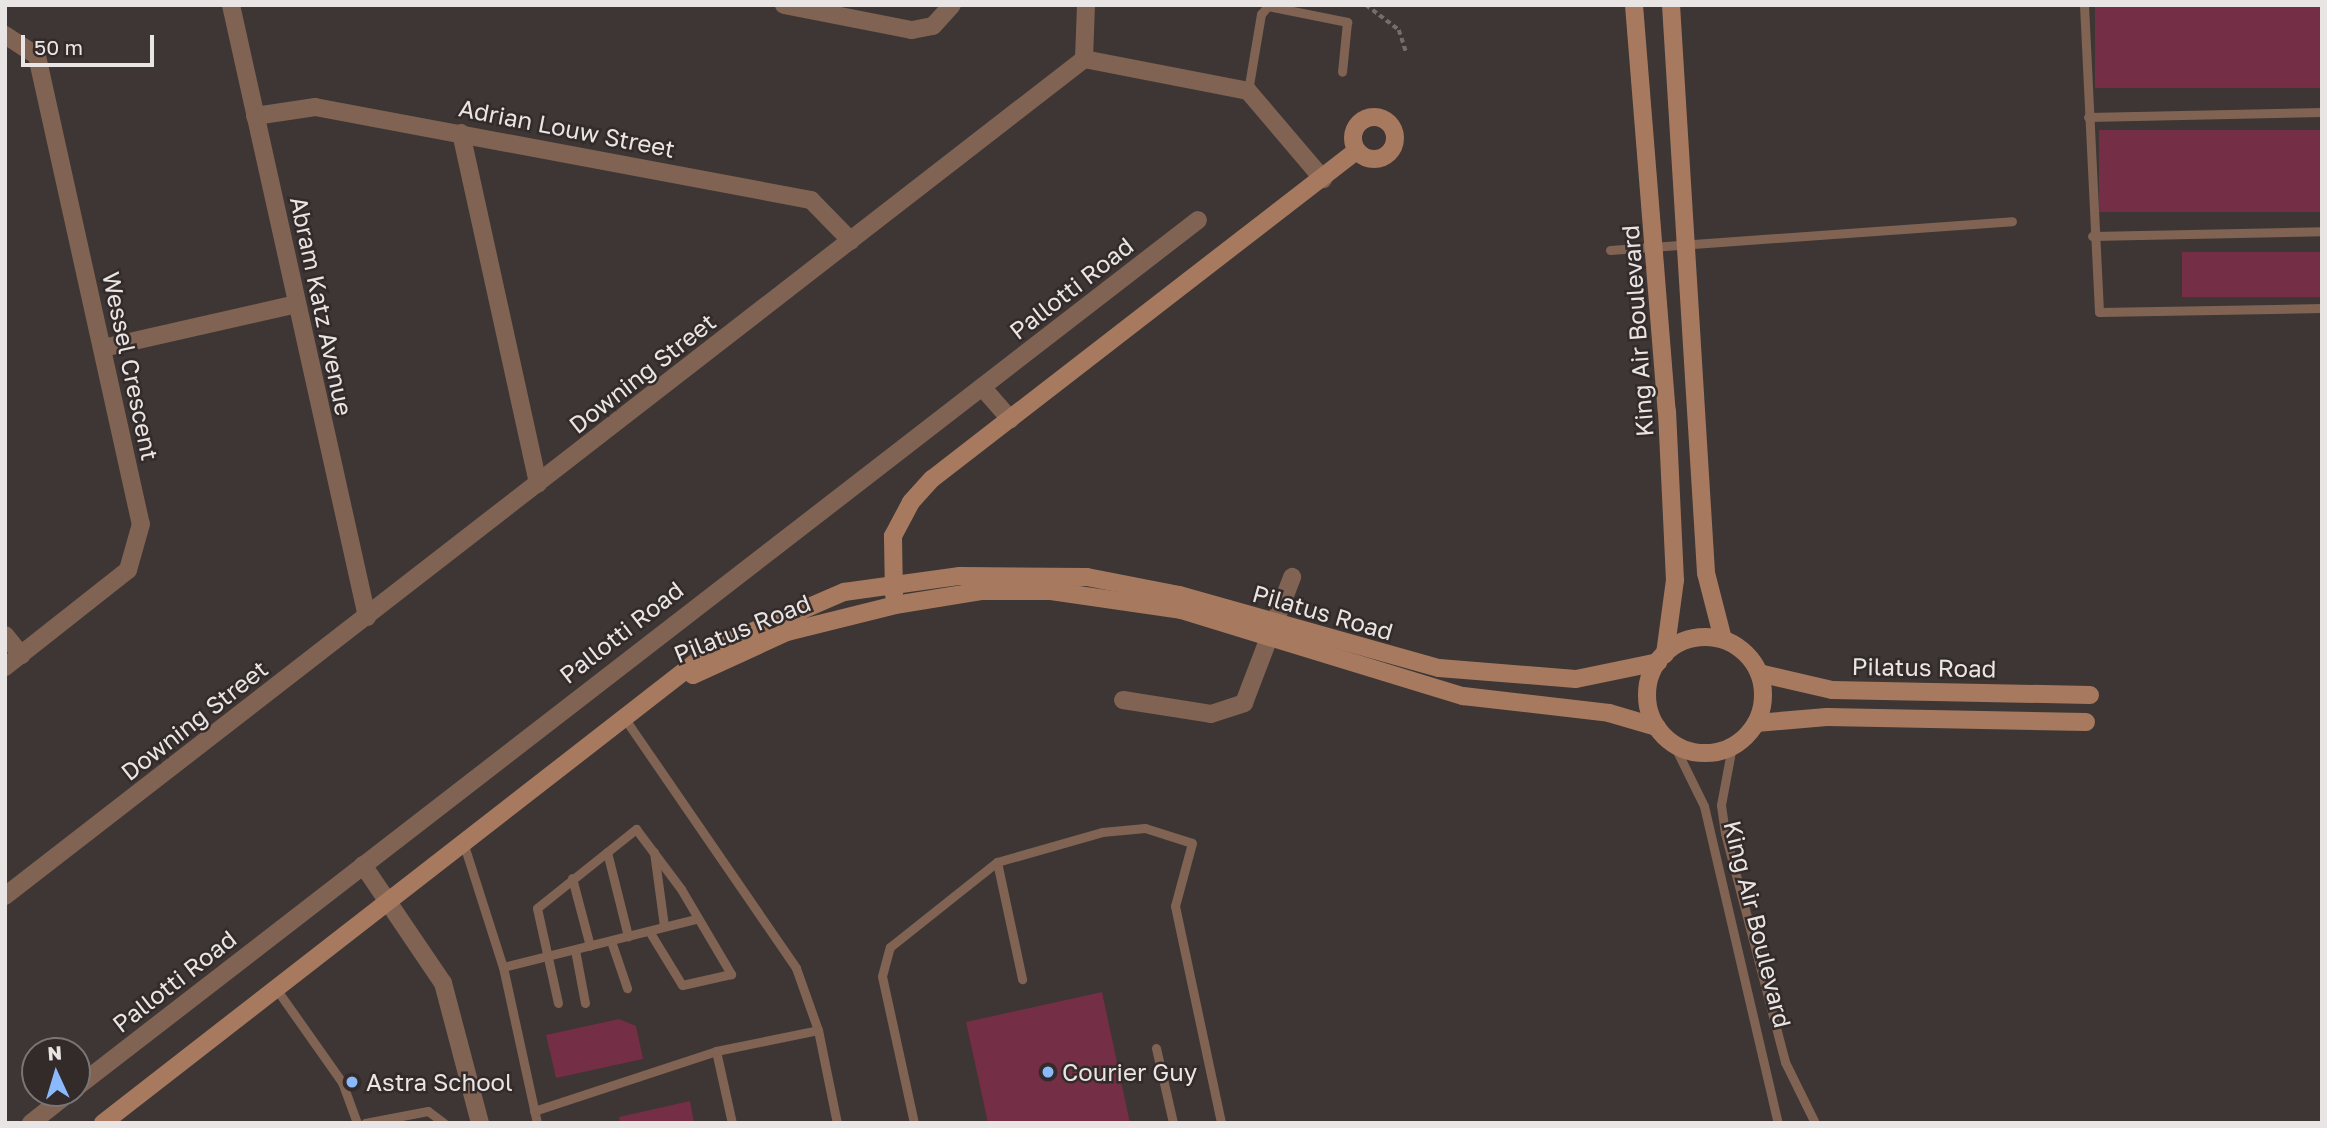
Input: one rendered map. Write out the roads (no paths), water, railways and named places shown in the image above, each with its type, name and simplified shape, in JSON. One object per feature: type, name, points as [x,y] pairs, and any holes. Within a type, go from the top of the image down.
[{"type":"street","name":"Abram Katz Avenue","points":[[231,5],[367,617]]},
{"type":"street","points":[[784,5],[912,30],[933,26],[951,5]]},
{"type":"street","points":[[1086,5],[1084,59],[1248,91],[1322,179]]},
{"type":"street","name":"King Air Boulevard","points":[[1634,5],[1657,247],[1675,580],[1661,658]]},
{"type":"street","points":[[1671,5],[1706,573],[1723,639]]},
{"type":"street","name":"Wessel Crescent","points":[[5,35],[37,56],[141,524],[137,555],[128,570],[5,667]]},
{"type":"street","name":"Downing Street","points":[[5,896],[1084,59]]},
{"type":"street","name":"Adrian Louw Street","points":[[255,116],[315,107],[811,200],[851,241]]},
{"type":"street","points":[[461,133],[538,484]]},
{"type":"street","points":[[895,605],[893,537],[911,502],[1010,419],[1356,152]]},
{"type":"street","name":"Pallotti Road","points":[[91,1076],[1198,220]]},
{"type":"street","points":[[103,348],[296,304]]},
{"type":"street","points":[[982,387],[1010,419]]},
{"type":"street","name":"Pilatus Road","points":[[674,683],[715,648],[796,609],[844,592],[973,576],[1087,577],[1179,595],[1273,632],[1463,696],[1609,713],[1657,727]]},
{"type":"street","points":[[1123,700],[1211,714],[1232,711],[1250,694],[1292,577]]},
{"type":"street","name":"Pilatus Road","points":[[674,683],[787,632],[895,605],[981,591],[1125,597],[1370,653],[1487,674],[1576,679],[1661,658]]},
{"type":"street","points":[[5,635],[20,656]]},
{"type":"street","points":[[1723,639],[1751,659],[1759,673],[1763,698],[1756,723],[1731,747],[1693,751],[1672,743],[1657,727],[1648,700],[1661,658],[1686,640],[1723,639]]},
{"type":"street","name":"Pilatus Road","points":[[1759,673],[1832,690],[2090,695]]},
{"type":"street","points":[[103,1123],[277,990],[463,842],[674,683]]},
{"type":"street","points":[[1756,723],[1821,717],[2087,722]]},
{"type":"street","points":[[363,865],[389,902],[456,1012],[480,1123]]},
{"type":"street","points":[[31,1123],[51,1107]]},
{"type":"lane","points":[[2084,5],[2092,236],[2098,312],[2322,308]]},
{"type":"lane","points":[[1248,91],[1261,14],[1268,6],[1347,22],[1342,72]]},
{"type":"lane","points":[[2088,117],[2322,112]]},
{"type":"lane","points":[[1610,250],[2012,221]]},
{"type":"lane","points":[[2092,236],[2322,231]]},
{"type":"lane","points":[[625,719],[796,968],[818,1030],[837,1123]]},
{"type":"lane","name":"King Air Boulevard","points":[[1672,743],[1704,806],[1778,1123]]},
{"type":"lane","name":"King Air Boulevard","points":[[1731,747],[1721,805],[1724,833],[1785,1062],[1815,1123]]},
{"type":"lane","points":[[914,1123],[884,961],[898,939],[997,862],[1123,828],[1144,828],[1192,843],[1175,906],[1221,1123]]},
{"type":"lane","points":[[558,1003],[537,908],[636,829],[654,850],[695,919],[731,970],[727,977],[682,985],[649,931]]},
{"type":"lane","points":[[463,842],[503,967],[537,1123]]},
{"type":"lane","points":[[654,850],[664,926]]},
{"type":"lane","points":[[607,852],[628,936]]},
{"type":"lane","points":[[997,862],[1022,979]]},
{"type":"lane","points":[[572,878],[590,946]]},
{"type":"lane","points":[[503,967],[695,919]]},
{"type":"lane","points":[[611,941],[628,988]]},
{"type":"lane","points":[[575,950],[585,1003]]},
{"type":"lane","points":[[277,990],[342,1082],[358,1123]]},
{"type":"lane","points":[[534,1111],[716,1051],[818,1030]]},
{"type":"lane","points":[[1156,1048],[1173,1123]]},
{"type":"lane","points":[[716,1051],[732,1123]]},
{"type":"lane","points":[[365,1123],[428,1111],[444,1123]]},
{"type":"place","name":"Courier Guy","points":[[1048,1072]]},
{"type":"place","name":"Astra School","points":[[352,1082]]}]
